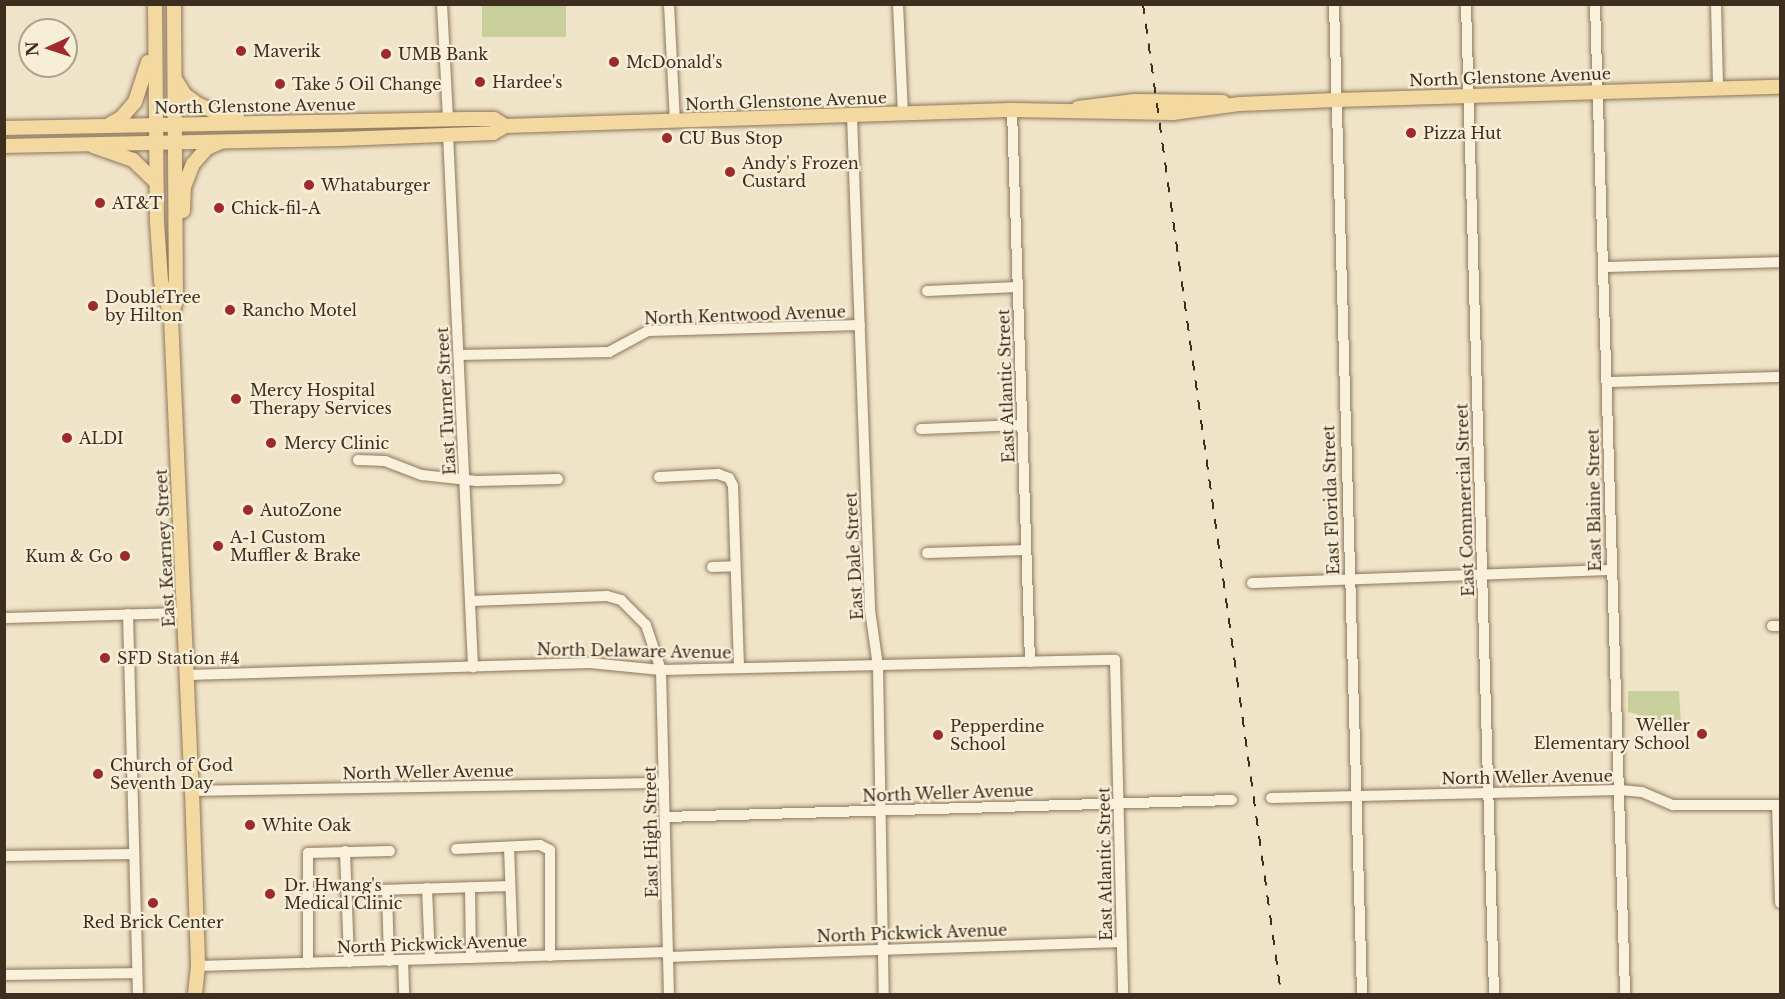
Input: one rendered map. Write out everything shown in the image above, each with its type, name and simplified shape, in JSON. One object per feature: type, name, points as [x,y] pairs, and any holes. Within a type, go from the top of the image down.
[{"type":"main road","points":[[108,124],[126,114],[143,86],[148,64],[148,4]]},
{"type":"main road","name":"East Kearney Street","points":[[155,4],[156,182],[161,281],[171,316],[188,675],[198,966],[195,994]]},
{"type":"main road","name":"East Kearney Street","points":[[171,316],[176,299],[173,123],[174,4]]},
{"type":"main road","points":[[174,77],[185,95],[223,115],[317,114],[352,121]]},
{"type":"main road","name":"North Glenstone Avenue","points":[[4,128],[108,124],[448,119],[499,122],[675,122],[903,113],[1068,110],[1135,101],[1240,104],[1468,94],[1780,87]]},
{"type":"main road","points":[[387,136],[395,129],[438,127],[448,119]]},
{"type":"main road","points":[[4,121],[60,125]]},
{"type":"main road","name":"North Glenstone Avenue","points":[[4,146],[494,133],[499,122]]},
{"type":"main road","points":[[174,240],[182,226],[184,187],[193,164],[207,148],[230,141]]},
{"type":"main road","points":[[85,143],[133,160],[156,182]]},
{"type":"street","points":[[442,4],[448,119]]},
{"type":"street","points":[[669,4],[675,122]]},
{"type":"street","points":[[898,4],[903,113]]},
{"type":"street","name":"East Florida Street","points":[[1334,4],[1362,994]]},
{"type":"street","name":"East Commercial Street","points":[[1466,4],[1494,994]]},
{"type":"street","name":"East Blaine Street","points":[[1595,4],[1625,994]]},
{"type":"street","points":[[1716,4],[1718,88]]},
{"type":"street","name":"East Atlantic Street","points":[[1012,110],[1030,662]]},
{"type":"street","name":"East Dale Street","points":[[852,116],[870,609],[878,666],[884,994]]},
{"type":"street","name":"East Turner Street","points":[[448,134],[474,667]]},
{"type":"street","points":[[1603,267],[1780,262]]},
{"type":"street","points":[[927,291],[1018,287]]},
{"type":"street","name":"North Kentwood Avenue","points":[[459,356],[609,352],[648,331],[860,325]]},
{"type":"street","points":[[1607,382],[1780,377]]},
{"type":"street","points":[[921,429],[1022,425]]},
{"type":"street","points":[[358,460],[379,459],[417,475],[465,479],[558,479]]},
{"type":"street","points":[[660,477],[733,475],[740,668]]},
{"type":"street","points":[[927,553],[1026,550]]},
{"type":"street","points":[[712,567],[735,566]]},
{"type":"street","points":[[1252,583],[1611,570]]},
{"type":"street","name":"East High Street","points":[[471,601],[585,596],[621,600],[646,625],[661,670],[669,994]]},
{"type":"street","points":[[4,618],[185,613]]},
{"type":"street","points":[[128,614],[138,994]]},
{"type":"street","name":"East Atlantic Street","points":[[1115,660],[1123,994]]},
{"type":"street","name":"North Delaware Avenue","points":[[188,675],[590,663],[661,670],[1115,660]]},
{"type":"street","name":"North Weller Avenue","points":[[192,791],[664,783]]},
{"type":"street","name":"North Weller Avenue","points":[[1271,798],[1620,790],[1642,792],[1673,806],[1779,805]]},
{"type":"street","name":"North Weller Avenue","points":[[666,818],[1119,801],[1232,800]]},
{"type":"street","points":[[1779,805],[1780,903]]},
{"type":"street","points":[[456,849],[540,845],[550,850],[550,956]]},
{"type":"street","points":[[509,847],[513,957]]},
{"type":"street","points":[[345,851],[349,962]]},
{"type":"street","points":[[308,963],[306,856],[312,852],[390,851]]},
{"type":"street","points":[[4,856],[134,854]]},
{"type":"street","points":[[346,891],[510,886]]},
{"type":"street","points":[[470,887],[471,958]]},
{"type":"street","points":[[427,888],[430,959]]},
{"type":"street","points":[[387,890],[390,961]]},
{"type":"street","name":"North Pickwick Avenue","points":[[198,966],[1122,942]]},
{"type":"street","points":[[403,960],[404,994]]},
{"type":"street","points":[[7,975],[137,973]]},
{"type":"green space","points":[[482,5],[566,5],[566,37],[482,37]]},
{"type":"green space","points":[[1628,691],[1679,691],[1681,722],[1648,723],[1637,714],[1628,712]]},
{"type":"railway","points":[[1143,4],[1281,994]]},
{"type":"place","name":"Maverik","points":[[241,51]]},
{"type":"place","name":"UMB Bank","points":[[386,54]]},
{"type":"place","name":"McDonald's","points":[[614,62]]},
{"type":"place","name":"Hardee's","points":[[480,82]]},
{"type":"place","name":"Take 5 Oil Change","points":[[280,84]]},
{"type":"place","name":"Pizza Hut","points":[[1411,133]]},
{"type":"place","name":"CU Bus Stop","points":[[667,138]]},
{"type":"place","name":"Andy's Frozen Custard","points":[[730,172]]},
{"type":"place","name":"Whataburger","points":[[309,185]]},
{"type":"place","name":"AT&T","points":[[100,203]]},
{"type":"place","name":"Chick-fil-A","points":[[219,208]]},
{"type":"place","name":"DoubleTree by Hilton","points":[[93,306]]},
{"type":"place","name":"Rancho Motel","points":[[230,310]]},
{"type":"place","name":"Mercy Hospital Therapy Services","points":[[236,399]]},
{"type":"place","name":"ALDI","points":[[67,438]]},
{"type":"place","name":"Mercy Clinic","points":[[271,443]]},
{"type":"place","name":"AutoZone","points":[[248,510]]},
{"type":"place","name":"A-1 Custom Muffler & Brake","points":[[218,546]]},
{"type":"place","name":"Kum & Go","points":[[125,556]]},
{"type":"place","name":"SFD Station #4","points":[[105,658]]},
{"type":"place","name":"Weller Elementary School","points":[[1702,734]]},
{"type":"place","name":"Pepperdine School","points":[[938,735]]},
{"type":"place","name":"Church of God Seventh Day","points":[[98,774]]},
{"type":"place","name":"White Oak","points":[[250,825]]},
{"type":"place","name":"Dr. Hwang's Medical Clinic","points":[[270,894]]},
{"type":"place","name":"Red Brick Center","points":[[153,903]]}]
